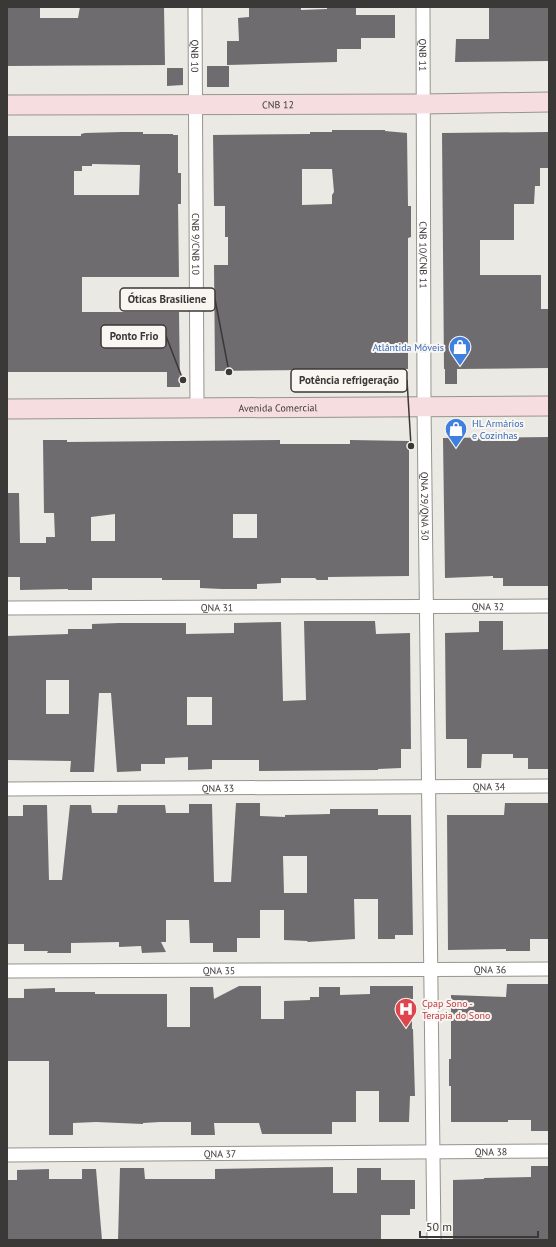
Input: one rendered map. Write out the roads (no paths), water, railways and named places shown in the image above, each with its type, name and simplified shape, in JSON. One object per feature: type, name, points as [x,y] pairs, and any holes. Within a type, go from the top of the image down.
[{"type":"street","name":"QNB 10","points":[[195,7],[195,105]]},
{"type":"street","name":"QNB 11","points":[[423,7],[424,104]]},
{"type":"street","name":"CNB 12","points":[[7,105],[424,104],[549,102]]},
{"type":"street","name":"CNB 10/CNB 11","points":[[424,104],[424,406]]},
{"type":"street","name":"CNB 9/CNB 10","points":[[195,105],[197,408]]},
{"type":"street","name":"QNA 29/QNA 30","points":[[424,406],[430,786],[434,1240]]},
{"type":"street","name":"Avenida Comercial","points":[[7,409],[549,406]]},
{"type":"street","name":"QNA 32","points":[[427,606],[549,606]]},
{"type":"street","name":"QNA 31","points":[[7,608],[427,606]]},
{"type":"street","name":"QNA 34","points":[[430,786],[549,786]]},
{"type":"street","name":"QNA 33","points":[[7,790],[430,786]]},
{"type":"street","name":"QNA 36","points":[[432,969],[549,969]]},
{"type":"street","name":"QNA 35","points":[[7,971],[432,969]]},
{"type":"street","name":"QNA 38","points":[[433,1151],[549,1152]]},
{"type":"street","name":"QNA 37","points":[[7,1155],[433,1151]]},
{"type":"place","name":"Atlântida Móveis","points":[[460,366]]},
{"type":"place","name":"Óticas Brasiliene","points":[[229,372]]},
{"type":"place","name":"Ponto Frio","points":[[183,380]]},
{"type":"place","name":"Potência refrigeração","points":[[411,446]]},
{"type":"place","name":"HL Armários e Cozinhas","points":[[456,448]]},
{"type":"place","name":"Cpap Sono - Terapia do Sono","points":[[406,1028]]}]
